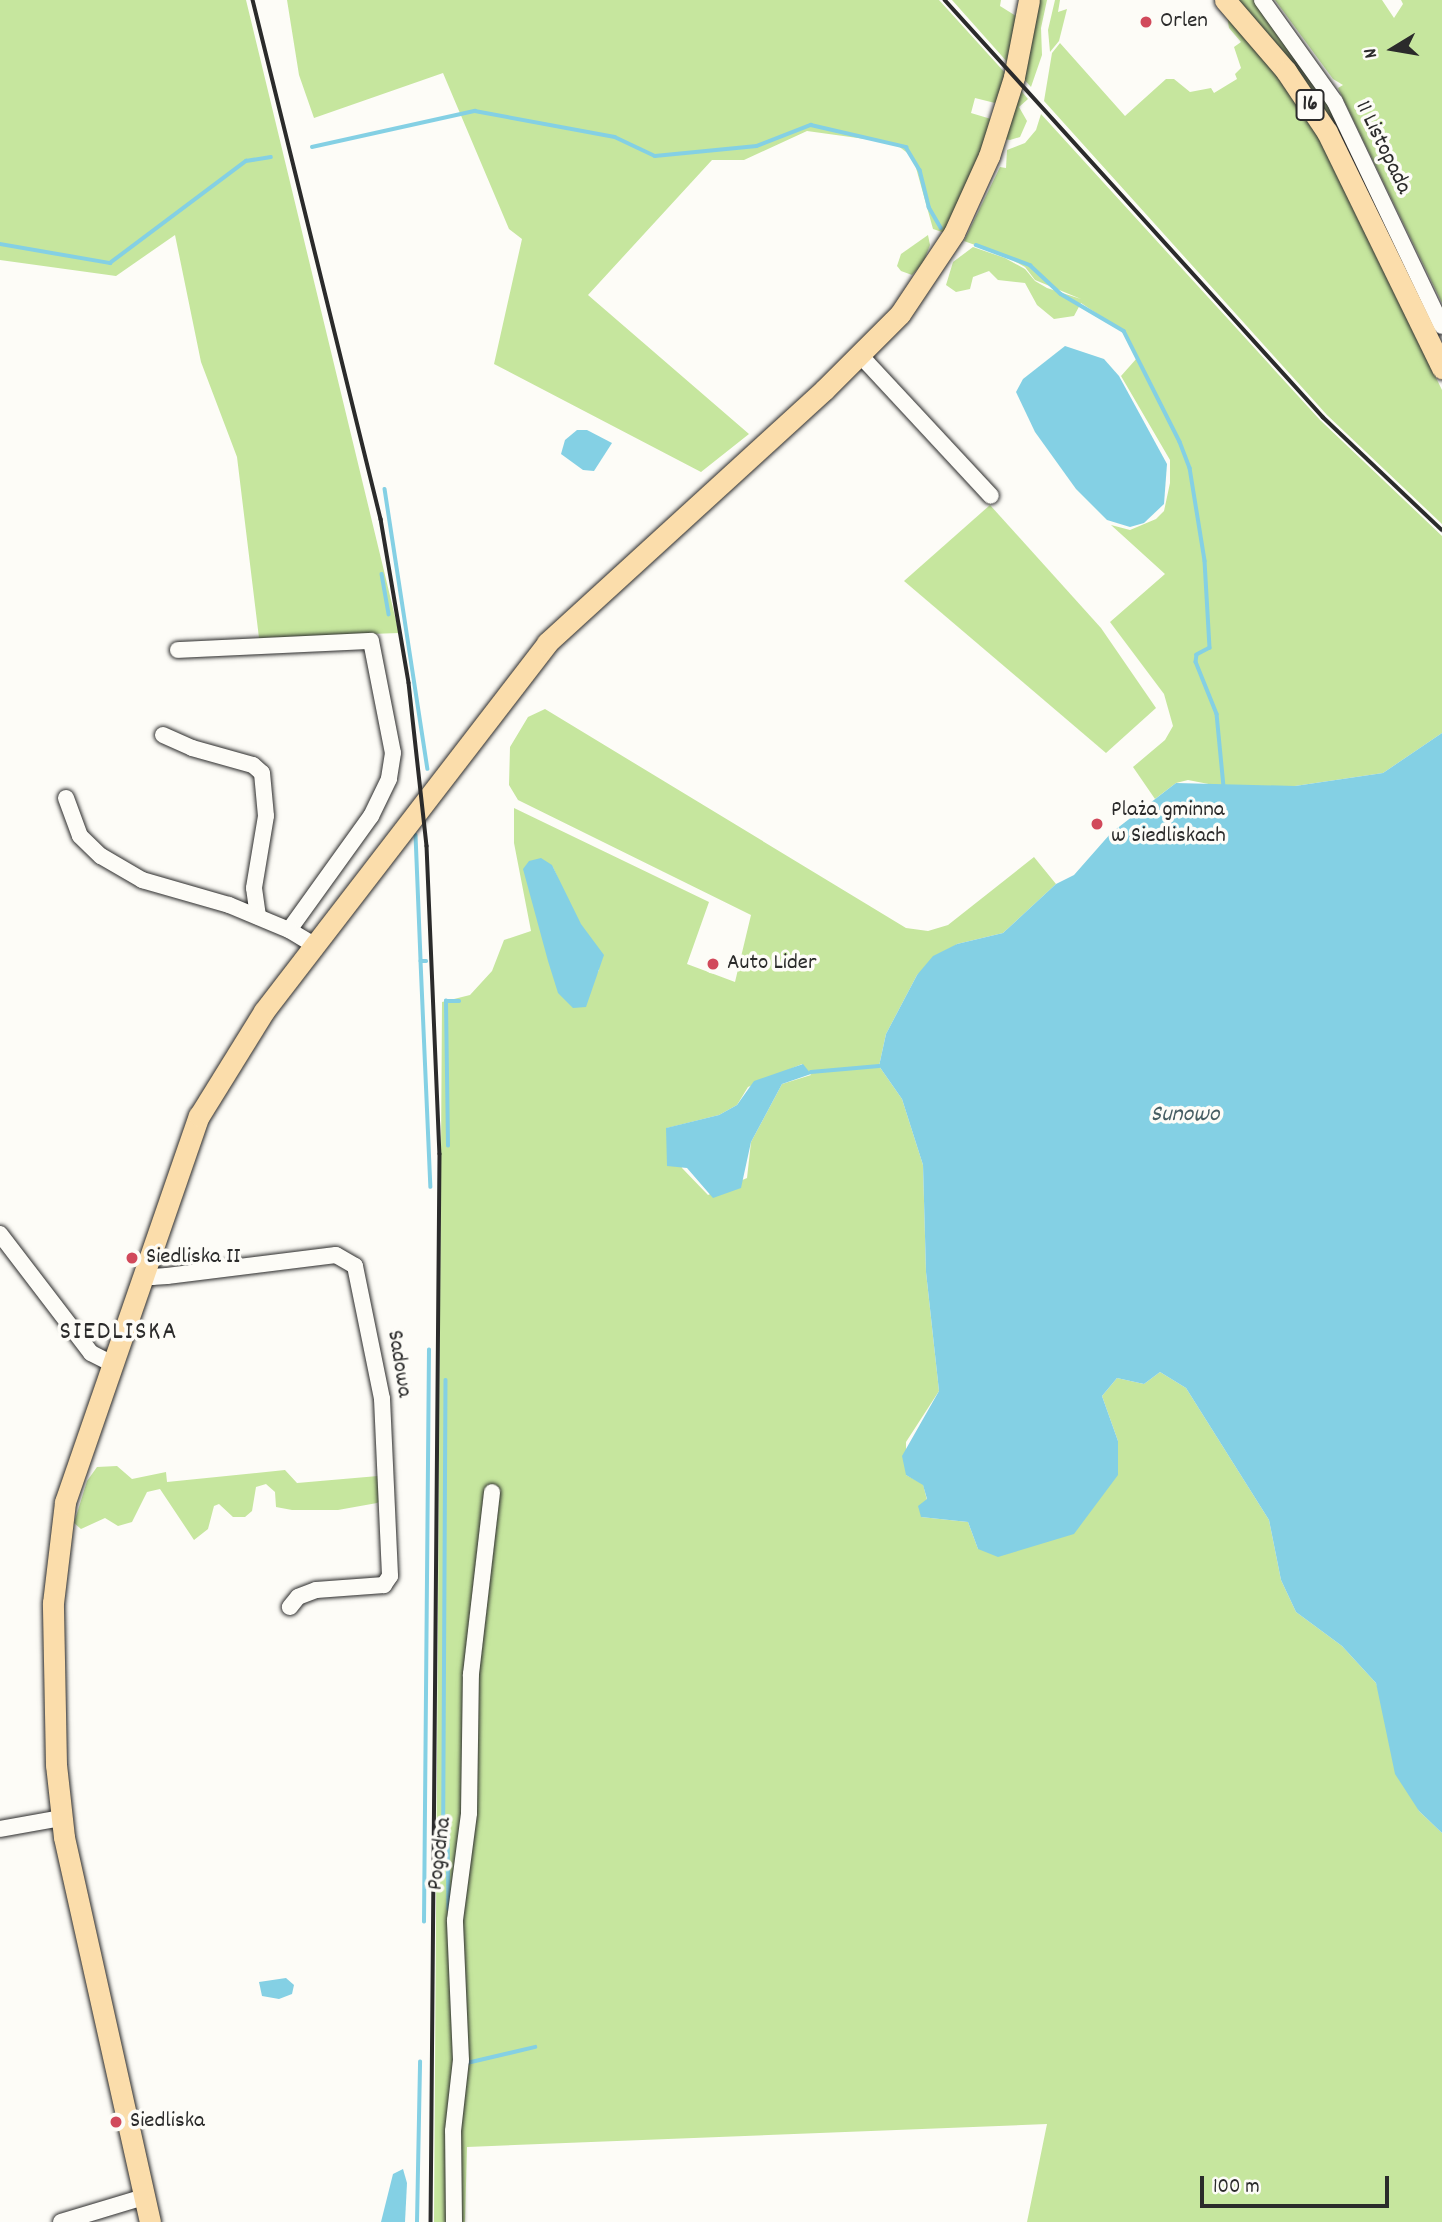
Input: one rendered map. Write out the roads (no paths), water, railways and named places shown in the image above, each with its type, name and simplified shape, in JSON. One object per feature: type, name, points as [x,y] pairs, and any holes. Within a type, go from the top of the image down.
[{"type":"main road","points":[[150,2222],[61,1818],[53,1648],[58,1532],[72,1477],[206,1101],[237,1050],[314,945],[547,643],[860,355],[925,278],[965,210],[1004,116],[1029,0]]},
{"type":"main road","name":"16","points":[[1225,0],[1286,71],[1327,132],[1442,368]]},
{"type":"street","name":"11 Listopada","points":[[1262,0],[1335,102],[1442,326]]},
{"type":"street","points":[[860,355],[991,496]]},
{"type":"street","points":[[178,650],[371,642],[393,753],[389,779],[372,816],[289,930]]},
{"type":"street","points":[[163,735],[192,748],[253,765],[262,773],[265,816],[254,888],[258,917]]},
{"type":"street","points":[[66,798],[80,836],[101,856],[142,880],[258,917],[289,930],[314,945]]},
{"type":"street","points":[[0,1234],[91,1353],[113,1364]]},
{"type":"street","name":"Sadowa","points":[[145,1270],[152,1276],[167,1276],[336,1255],[355,1266],[382,1398],[390,1576],[384,1586],[316,1590],[298,1597],[290,1607]]},
{"type":"street","name":"Pogodna","points":[[454,2222],[453,2131],[461,2060],[455,1920],[469,1813],[471,1674],[492,1492]]},
{"type":"street","points":[[0,1829],[61,1818]]},
{"type":"street","points":[[61,2222],[107,2215],[144,2197]]},
{"type":"water","points":[[1065,346],[1104,359],[1119,376],[1167,464],[1164,504],[1144,523],[1130,527],[1107,520],[1076,489],[1035,432],[1016,392],[1023,379]]},
{"type":"water","points":[[577,430],[587,430],[612,443],[594,471],[583,470],[561,454],[565,440]]},
{"type":"water","name":"Sunowo","points":[[1442,733],[1442,1833],[1419,1811],[1395,1774],[1376,1683],[1342,1646],[1296,1612],[1281,1580],[1269,1520],[1186,1388],[1160,1372],[1144,1384],[1117,1378],[1102,1396],[1118,1441],[1118,1475],[1074,1534],[998,1557],[978,1549],[968,1522],[921,1517],[918,1506],[927,1499],[923,1485],[906,1475],[902,1456],[939,1391],[926,1272],[923,1165],[902,1099],[879,1066],[886,1034],[917,975],[933,956],[957,944],[1003,933],[1056,884],[1074,875],[1111,833],[1176,783],[1295,786],[1383,773]]},
{"type":"water","points":[[541,858],[552,865],[581,924],[604,955],[586,1007],[573,1008],[558,993],[548,961],[523,869],[529,861]]},
{"type":"water","points":[[803,1064],[811,1074],[782,1084],[751,1142],[741,1188],[713,1198],[687,1168],[667,1166],[666,1128],[719,1115],[737,1105],[754,1081]]},
{"type":"water","points":[[286,1978],[294,1985],[292,1994],[279,1999],[262,1996],[259,1982]]},
{"type":"water","points":[[403,2169],[407,2183],[405,2222],[381,2222],[393,2174]]},
{"type":"waterway","points":[[312,147],[475,111],[615,137],[655,156],[757,146],[811,125],[906,147],[920,170],[929,207],[941,228]]},
{"type":"waterway","points":[[0,244],[110,263],[246,161],[271,157]]},
{"type":"waterway","points":[[976,245],[1030,265],[1061,294],[1124,331],[1180,442],[1190,468],[1205,561],[1210,648],[1197,655],[1196,662],[1217,714],[1224,787]]},
{"type":"waterway","points":[[385,489],[428,769]]},
{"type":"waterway","points":[[382,574],[389,614]]},
{"type":"waterway","points":[[416,835],[421,961],[426,961]]},
{"type":"waterway","points":[[421,961],[431,1187]]},
{"type":"waterway","points":[[448,1146],[446,1001],[459,1001]]},
{"type":"waterway","points":[[811,1072],[879,1066]]},
{"type":"waterway","points":[[424,1922],[429,1350]]},
{"type":"waterway","points":[[446,1380],[444,1831],[448,1835],[449,1909]]},
{"type":"waterway","points":[[467,2063],[535,2047]]},
{"type":"waterway","points":[[417,2222],[420,2062]]},
{"type":"railway","points":[[253,0],[381,519],[409,683],[427,846],[440,1154],[431,2222]]},
{"type":"railway","points":[[945,0],[1323,417],[1442,530]]},
{"type":"place","name":"Orlen","points":[[1146,22]]},
{"type":"place","name":"Plaża gminna w Siedliskach","points":[[1097,824]]},
{"type":"place","name":"Auto Lider","points":[[713,964]]},
{"type":"place","name":"Siedliska II","points":[[132,1258]]},
{"type":"place","name":"Siedliska","points":[[116,2122]]},
{"type":"district","name":"SIEDLISKA","points":[[119,1333]]}]
